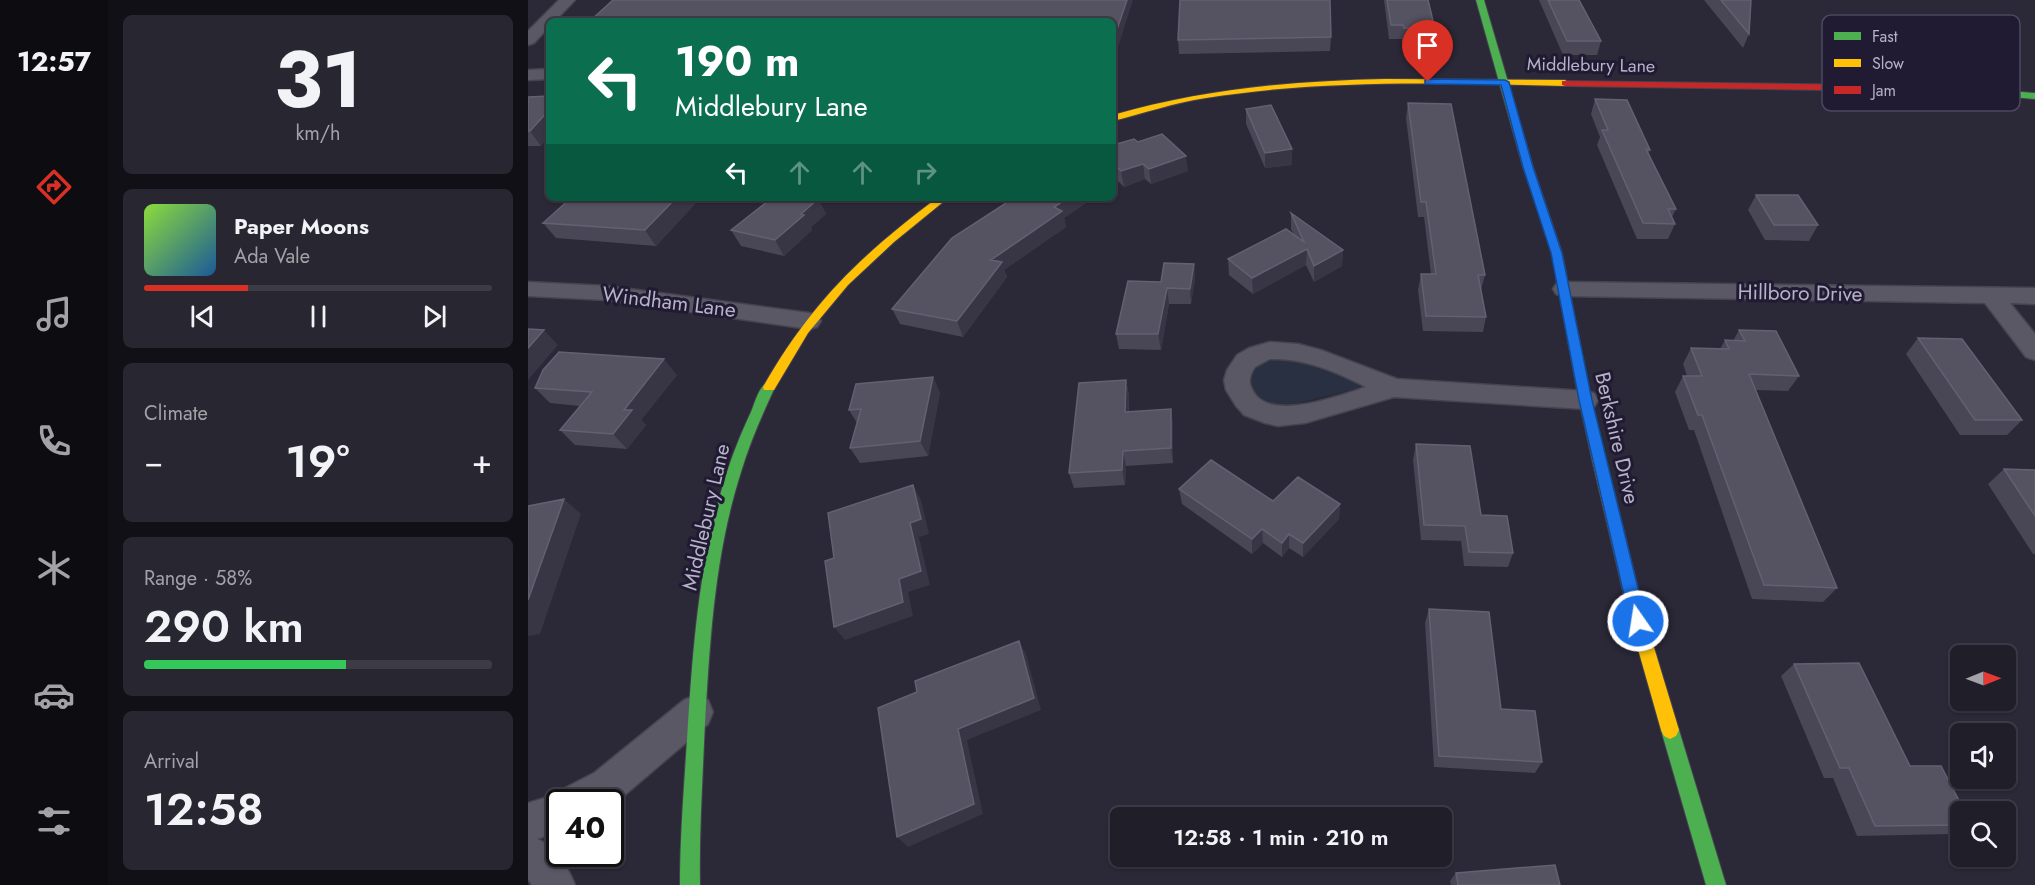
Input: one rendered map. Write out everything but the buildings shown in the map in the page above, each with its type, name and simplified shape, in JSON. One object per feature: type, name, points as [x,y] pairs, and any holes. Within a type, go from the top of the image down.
[{"type":"street","points":[[549,18],[567,0]]},
{"type":"street","name":"Berkshire Drive","points":[[1480,0],[1528,167],[1557,253],[1585,400],[1638,621],[1716,885]]},
{"type":"street","points":[[528,40],[546,22]]},
{"type":"street","points":[[528,75],[546,74]]},
{"type":"street","name":"Middlebury Lane","points":[[1116,117],[1180,100],[1240,89],[1346,81],[1822,86]]},
{"type":"street","name":"Middlebury Lane","points":[[2020,95],[2035,96]]},
{"type":"street","name":"Middlebury Lane","points":[[690,885],[696,712],[703,637],[719,536],[738,458],[765,392],[787,352],[809,321],[860,265],[898,230],[939,201]]},
{"type":"street","name":"Windham Lane","points":[[528,289],[618,295],[809,321]]},
{"type":"street","name":"Hillboro Drive","points":[[1564,289],[2035,296]]},
{"type":"street","points":[[1991,295],[2035,351]]},
{"type":"street","points":[[1392,388],[1368,376],[1307,354],[1279,350],[1265,351],[1245,363],[1239,373],[1238,391],[1243,400],[1253,409],[1265,415],[1280,416],[1298,414],[1392,388],[1585,400]]},
{"type":"street","points":[[601,789],[696,712]]},
{"type":"street","points":[[528,822],[546,818]]},
{"type":"street","points":[[528,854],[541,865],[556,885]]},
{"type":"shaded area","points":[[1274,359],[1303,363],[1355,381],[1359,383],[1359,388],[1275,407],[1255,399],[1247,382],[1254,367]]},
{"type":"traffic: fast","points":[[1480,0],[1528,167],[1557,253],[1585,400],[1599,459]]},
{"type":"traffic: fast","points":[[2020,95],[2035,96]]},
{"type":"traffic: fast","points":[[690,885],[697,707],[705,613],[712,566],[733,473],[749,429],[769,387]]},
{"type":"traffic: fast","points":[[1670,730],[1716,885]]},
{"type":"traffic: slow","points":[[1116,117],[1194,97],[1295,85],[1385,81],[1565,83]]},
{"type":"traffic: slow","points":[[769,387],[804,330],[844,282],[890,239],[939,201]]},
{"type":"traffic: slow","points":[[1599,459],[1638,621],[1670,730]]},
{"type":"traffic: jam","points":[[1565,83],[1822,87]]},
{"type":"route","points":[[1428,82],[1505,82],[1528,167],[1557,253],[1585,400],[1638,621]]}]
